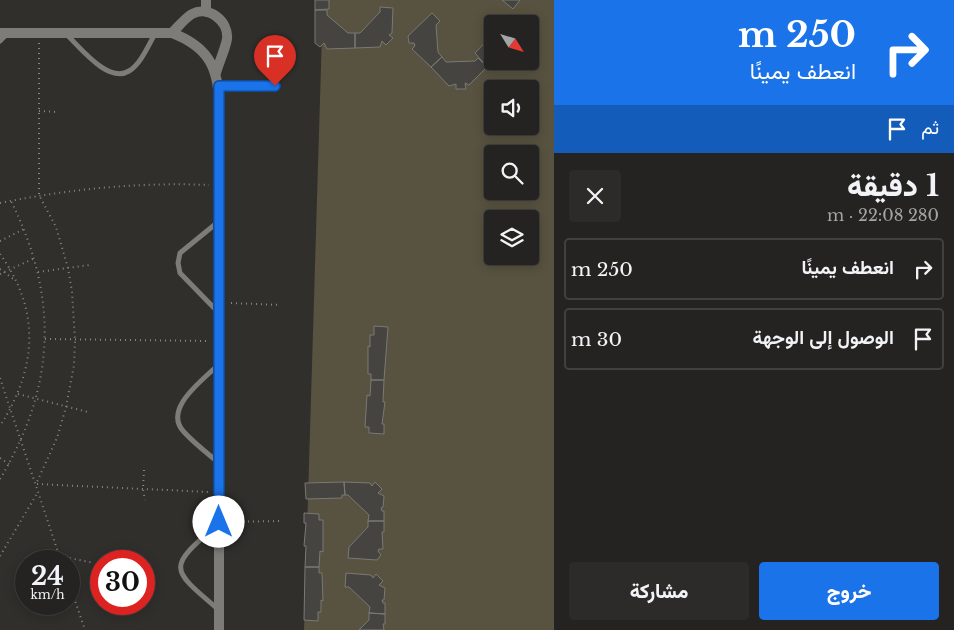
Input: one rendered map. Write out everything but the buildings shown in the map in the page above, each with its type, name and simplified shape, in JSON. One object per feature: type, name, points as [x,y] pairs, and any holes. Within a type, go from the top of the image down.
[{"type":"street","points":[[206,0],[206,12]]},
{"type":"street","points":[[172,33],[192,14],[206,12],[219,18],[226,31],[227,38],[216,73]]},
{"type":"street","points":[[2,36],[39,33],[172,33],[187,39],[199,47],[209,59],[216,73],[219,86],[220,630]]},
{"type":"lane","points":[[65,33],[101,67],[110,73],[120,74],[130,71],[137,63],[156,32]]},
{"type":"lane","points":[[219,86],[275,86]]},
{"type":"lane","points":[[218,308],[180,273],[178,263],[180,252],[219,222]]},
{"type":"lane","points":[[219,364],[182,402],[177,414],[183,431],[219,463]]},
{"type":"lane","points":[[219,522],[187,551],[180,565],[184,580],[220,610]]},
{"type":"path","points":[[36,484],[57,438],[66,407],[74,365],[75,340],[73,300],[68,268],[56,227],[39,195],[39,33]]},
{"type":"path","points":[[39,111],[57,112]]},
{"type":"path","points":[[0,203],[39,195],[102,187],[147,184],[219,186]]},
{"type":"path","points":[[0,479],[21,442],[36,399],[40,383],[45,339],[44,312],[35,258],[11,201]]},
{"type":"path","points":[[0,241],[24,229]]},
{"type":"path","points":[[0,254],[18,282],[27,310],[30,338],[27,367],[18,394],[0,426]]},
{"type":"path","points":[[0,274],[35,258]]},
{"type":"path","points":[[38,272],[90,265]]},
{"type":"path","points":[[0,269],[18,282]]},
{"type":"path","points":[[218,308],[281,304]]},
{"type":"path","points":[[45,339],[219,341]]},
{"type":"path","points":[[0,378],[58,550]]},
{"type":"path","points":[[18,394],[88,412]]},
{"type":"path","points":[[0,458],[9,464]]},
{"type":"path","points":[[144,470],[143,489],[145,500]]},
{"type":"path","points":[[36,484],[219,492]]},
{"type":"path","points":[[0,556],[38,492]]},
{"type":"path","points":[[219,522],[281,521]]},
{"type":"path","points":[[80,615],[85,630]]},
{"type":"shaded area","points":[[323,0],[554,0],[554,630],[304,630]]},
{"type":"route","points":[[219,522],[219,86],[275,86]]}]
